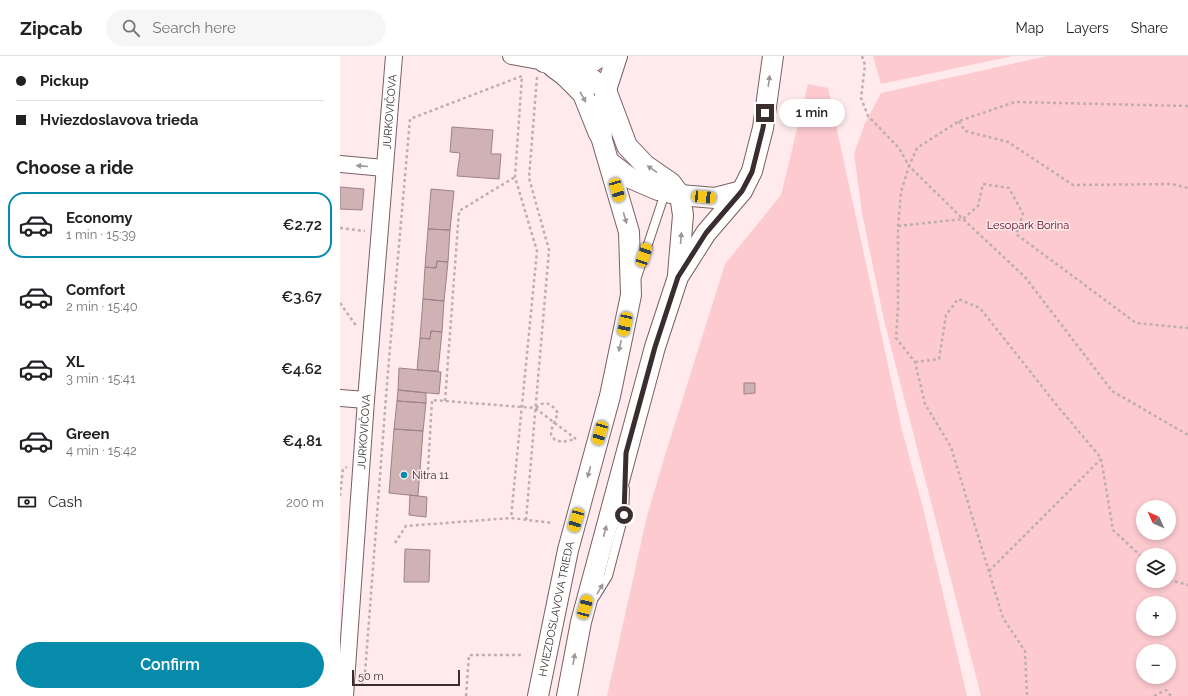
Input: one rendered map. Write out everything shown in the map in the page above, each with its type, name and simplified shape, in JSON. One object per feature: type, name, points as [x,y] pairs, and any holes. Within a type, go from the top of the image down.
[{"type":"street","name":"JURKOVIČOVA","points":[[352,693],[366,400],[394,56]]},
{"type":"street","points":[[511,56],[564,75],[583,94],[602,140]]},
{"type":"street","points":[[541,66],[592,62],[602,56]]},
{"type":"street","name":"HVIEZDOSLAVOVA TRIEDA","points":[[538,696],[568,550],[610,396],[631,295],[629,232],[602,140],[601,119],[606,90],[617,56]]},
{"type":"street","points":[[678,277],[706,233],[742,191],[752,172],[763,128],[773,56]]},
{"type":"street","points":[[541,66],[584,73],[606,90],[627,146],[645,165],[671,183],[671,198]]},
{"type":"street","points":[[568,696],[581,622],[655,347],[678,277],[683,215],[671,198],[658,190],[630,178],[609,162]]},
{"type":"street","points":[[340,164],[384,168]]},
{"type":"street","points":[[671,198],[715,198],[742,191]]},
{"type":"street","points":[[340,398],[366,400]]},
{"type":"lane","points":[[631,295],[671,198]]},
{"type":"path","points":[[862,56],[865,66],[861,98],[868,116],[899,148],[909,166],[1025,277],[1112,391],[1188,435]]},
{"type":"path","points":[[526,520],[549,250],[529,178],[541,66]]},
{"type":"path","points":[[352,693],[365,673],[388,371],[410,119],[522,76],[515,177],[537,251],[510,518]]},
{"type":"path","points":[[1027,696],[1024,651],[1003,618],[951,447],[925,404],[915,362],[896,338],[898,308],[898,226],[901,192],[909,166],[917,148],[959,121],[1015,102],[1188,106]]},
{"type":"path","points":[[959,121],[965,131],[1008,142],[1073,186],[1172,184],[1188,188]]},
{"type":"path","points":[[445,401],[459,211],[515,177]]},
{"type":"path","points":[[898,226],[963,219],[978,206],[983,184],[1009,188],[1023,214],[1016,234],[1136,323],[1188,328]]},
{"type":"path","points":[[340,228],[366,231]]},
{"type":"path","points":[[915,362],[939,359],[946,315],[958,299],[980,308],[1055,403],[1101,458],[1113,530],[1136,551]]},
{"type":"path","points":[[340,303],[359,329]]},
{"type":"path","points":[[428,470],[432,400],[535,408],[554,423],[576,439],[563,442],[555,440],[551,435],[552,428],[554,423],[558,413],[553,406],[547,403],[540,404],[535,408]]},
{"type":"path","points":[[989,571],[1101,458]]},
{"type":"path","points":[[395,543],[406,526],[510,518],[553,524]]},
{"type":"path","points":[[1176,582],[1188,585]]},
{"type":"path","points":[[466,696],[469,655],[523,656]]},
{"type":"path","points":[[1154,696],[1166,690],[1171,696]]},
{"type":"green space","points":[[873,56],[1013,56],[881,84]]},
{"type":"green space","name":"Lesopark Borina","points":[[1047,56],[1188,56],[1188,696],[981,696],[884,320],[862,213],[854,154],[865,123],[881,93]]},
{"type":"green space","points":[[808,84],[828,88],[902,430],[923,508],[967,696],[607,696],[647,516],[725,264],[781,195]]},
{"type":"building","points":[[452,127],[493,130],[491,154],[501,154],[499,179],[457,176],[460,153],[450,152]]},
{"type":"building","points":[[340,187],[364,189],[362,210],[340,209]]},
{"type":"building","points":[[431,189],[454,191],[450,230],[428,229]]},
{"type":"building","points":[[428,229],[450,230],[448,262],[437,261],[436,268],[425,267]]},
{"type":"building","points":[[437,261],[448,262],[444,301],[423,299],[425,267],[436,268]]},
{"type":"building","points":[[423,299],[444,301],[442,332],[431,331],[430,339],[420,338]]},
{"type":"building","points":[[431,331],[442,332],[438,371],[417,370],[420,338],[430,339]]},
{"type":"building","points":[[399,368],[441,372],[439,394],[398,390]]},
{"type":"building","points":[[744,383],[755,383],[755,393],[744,394]]},
{"type":"building","points":[[398,390],[426,393],[426,403],[397,401]]},
{"type":"building","points":[[397,401],[426,403],[423,431],[394,429]]},
{"type":"building","points":[[394,429],[423,431],[418,496],[389,493]]},
{"type":"building","points":[[410,495],[427,497],[426,517],[409,515]]},
{"type":"building","points":[[405,549],[430,550],[429,582],[404,582]]},
{"type":"place","name":"Nitra 11","points":[[404,475]]},
{"type":"route","points":[[624,515],[626,453],[655,347],[678,277],[706,233],[742,191],[752,172],[763,128],[765,113]]}]
